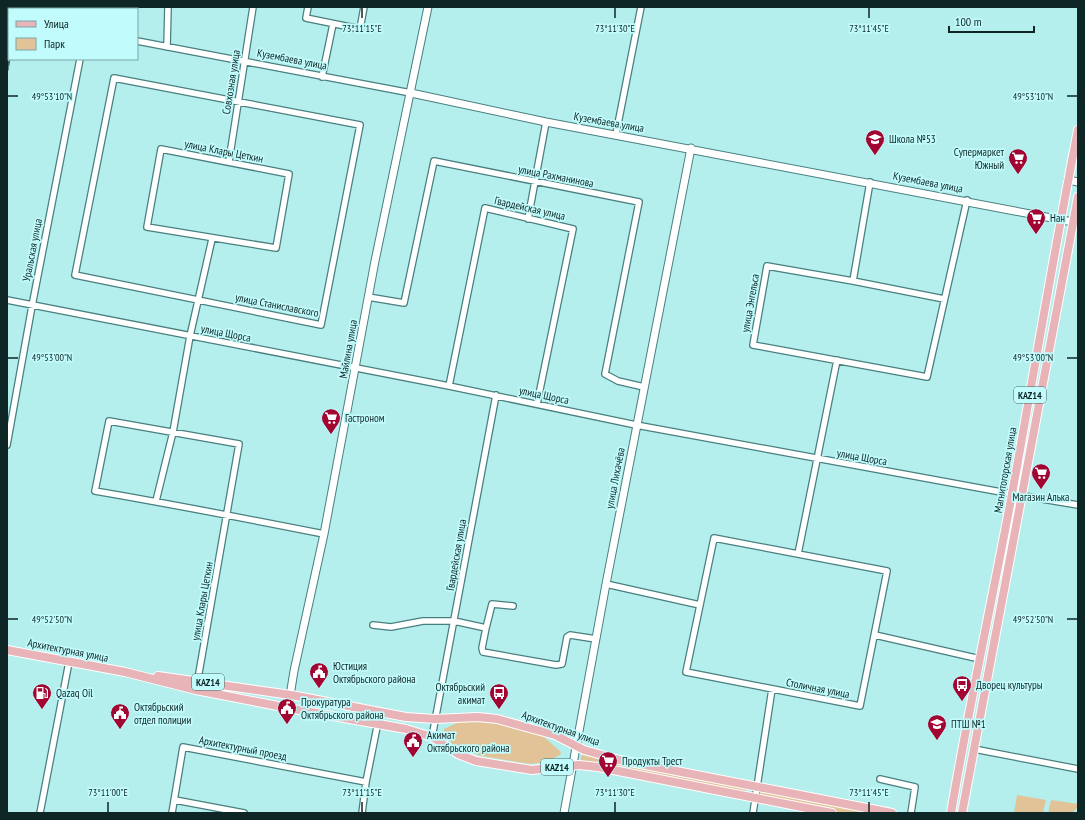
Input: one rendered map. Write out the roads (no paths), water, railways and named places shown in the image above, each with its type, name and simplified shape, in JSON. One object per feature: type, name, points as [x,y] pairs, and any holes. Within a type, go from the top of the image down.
[{"type":"main road","name":"Магнитогорская улица","points":[[951,813],[1012,494],[1060,219],[1078,130]]},
{"type":"main road","name":"Магнитогорская улица","points":[[962,813],[1075,222],[1078,197]]},
{"type":"main road","name":"Архитектурная улица","points":[[7,650],[125,672],[198,680],[291,695],[406,717],[435,719],[478,717],[497,719],[549,733],[577,745],[584,750],[620,760],[892,813]]},
{"type":"main road","name":"Архитектурная улица","points":[[125,672],[196,690],[288,708],[378,722],[406,728],[432,737],[458,754],[476,761],[532,770],[572,765],[619,770],[832,813]]},
{"type":"street","points":[[167,47],[168,7]]},
{"type":"street","name":"Совхозная улица","points":[[229,161],[253,7]]},
{"type":"street","points":[[308,7],[306,18],[360,29],[364,7]]},
{"type":"street","name":"Майлина улица","points":[[288,708],[294,671],[324,534],[368,297],[428,7]]},
{"type":"street","points":[[616,134],[641,7]]},
{"type":"street","points":[[322,77],[333,24]]},
{"type":"street","name":"Кузембаева улица","points":[[138,41],[411,93],[546,122],[967,200],[1075,222]]},
{"type":"street","name":"Уральская улица","points":[[7,445],[32,306],[80,60]]},
{"type":"street","name":"улица Станиславского","points":[[114,78],[360,125],[321,325],[199,300],[75,275],[114,78]]},
{"type":"street","points":[[528,218],[546,122]]},
{"type":"street","name":"улица Лихачёва","points":[[564,813],[636,425],[691,148]]},
{"type":"street","name":"улица Клары Цеткин","points":[[161,149],[229,161],[289,174],[276,248],[212,239],[147,227],[161,149]]},
{"type":"street","name":"улица Рахманинова","points":[[368,297],[404,303],[434,162],[639,202],[605,374],[618,381],[644,387]]},
{"type":"street","points":[[1068,180],[1078,182]]},
{"type":"street","points":[[853,281],[870,182]]},
{"type":"street","name":"улица Энгельса","points":[[944,299],[767,266],[753,345],[927,377],[967,200]]},
{"type":"street","name":"Гвардейская улица","points":[[449,386],[485,208],[572,229],[537,404]]},
{"type":"street","points":[[156,501],[172,432],[190,336],[212,239]]},
{"type":"street","name":"улица Щорса","points":[[7,300],[496,395],[636,425],[1078,505]]},
{"type":"street","points":[[798,554],[837,360]]},
{"type":"street","name":"Гвардейская улица","points":[[432,737],[496,395]]},
{"type":"street","name":"улица Клары Цеткин","points":[[196,690],[227,515],[240,444],[109,421],[95,491],[156,501],[227,515],[324,534]]},
{"type":"street","name":"Столичная улица","points":[[714,538],[798,554],[887,571],[860,706],[686,672],[714,538]]},
{"type":"street","points":[[606,584],[700,605]]},
{"type":"street","points":[[513,606],[492,604],[482,648],[483,652],[556,665],[562,664],[567,637],[570,635],[596,639]]},
{"type":"street","points":[[373,625],[391,627],[424,621],[454,621],[486,628]]},
{"type":"street","points":[[875,635],[980,659]]},
{"type":"street","points":[[40,813],[69,662]]},
{"type":"street","name":"Столичная улица","points":[[753,813],[772,689]]},
{"type":"street","points":[[362,813],[366,782],[378,722]]},
{"type":"street","name":"Архитектурный проезд","points":[[172,813],[184,746],[366,782]]},
{"type":"street","points":[[974,749],[1078,769]]},
{"type":"street","points":[[880,779],[915,787],[911,813]]},
{"type":"street","points":[[175,800],[244,813]]},
{"type":"railway","points":[[7,51],[8,46]]},
{"type":"railway","points":[[7,70],[9,60]]},
{"type":"place","name":"Школа №53","points":[[875,156]]},
{"type":"place","name":"Супермаркет Южный","points":[[1018,175]]},
{"type":"place","name":"Нан","points":[[1036,235]]},
{"type":"place","name":"Гастроном","points":[[331,435]]},
{"type":"place","name":"Магазин Алька","points":[[1041,490]]},
{"type":"place","name":"Юстиция Октябрьского района","points":[[319,689]]},
{"type":"place","name":"Дворец культуры","points":[[962,702]]},
{"type":"place","name":"Qazaq Oil","points":[[42,710]]},
{"type":"place","name":"Октябрьский акимат","points":[[499,710]]},
{"type":"place","name":"Прокуратура Октябрьского района","points":[[287,725]]},
{"type":"place","name":"Октябрьский отдел полиции","points":[[120,730]]},
{"type":"place","name":"ПТШ №1","points":[[937,741]]},
{"type":"place","name":"Акимат Октябрьского района","points":[[413,758]]},
{"type":"place","name":"Продукты Трест","points":[[608,778]]}]
